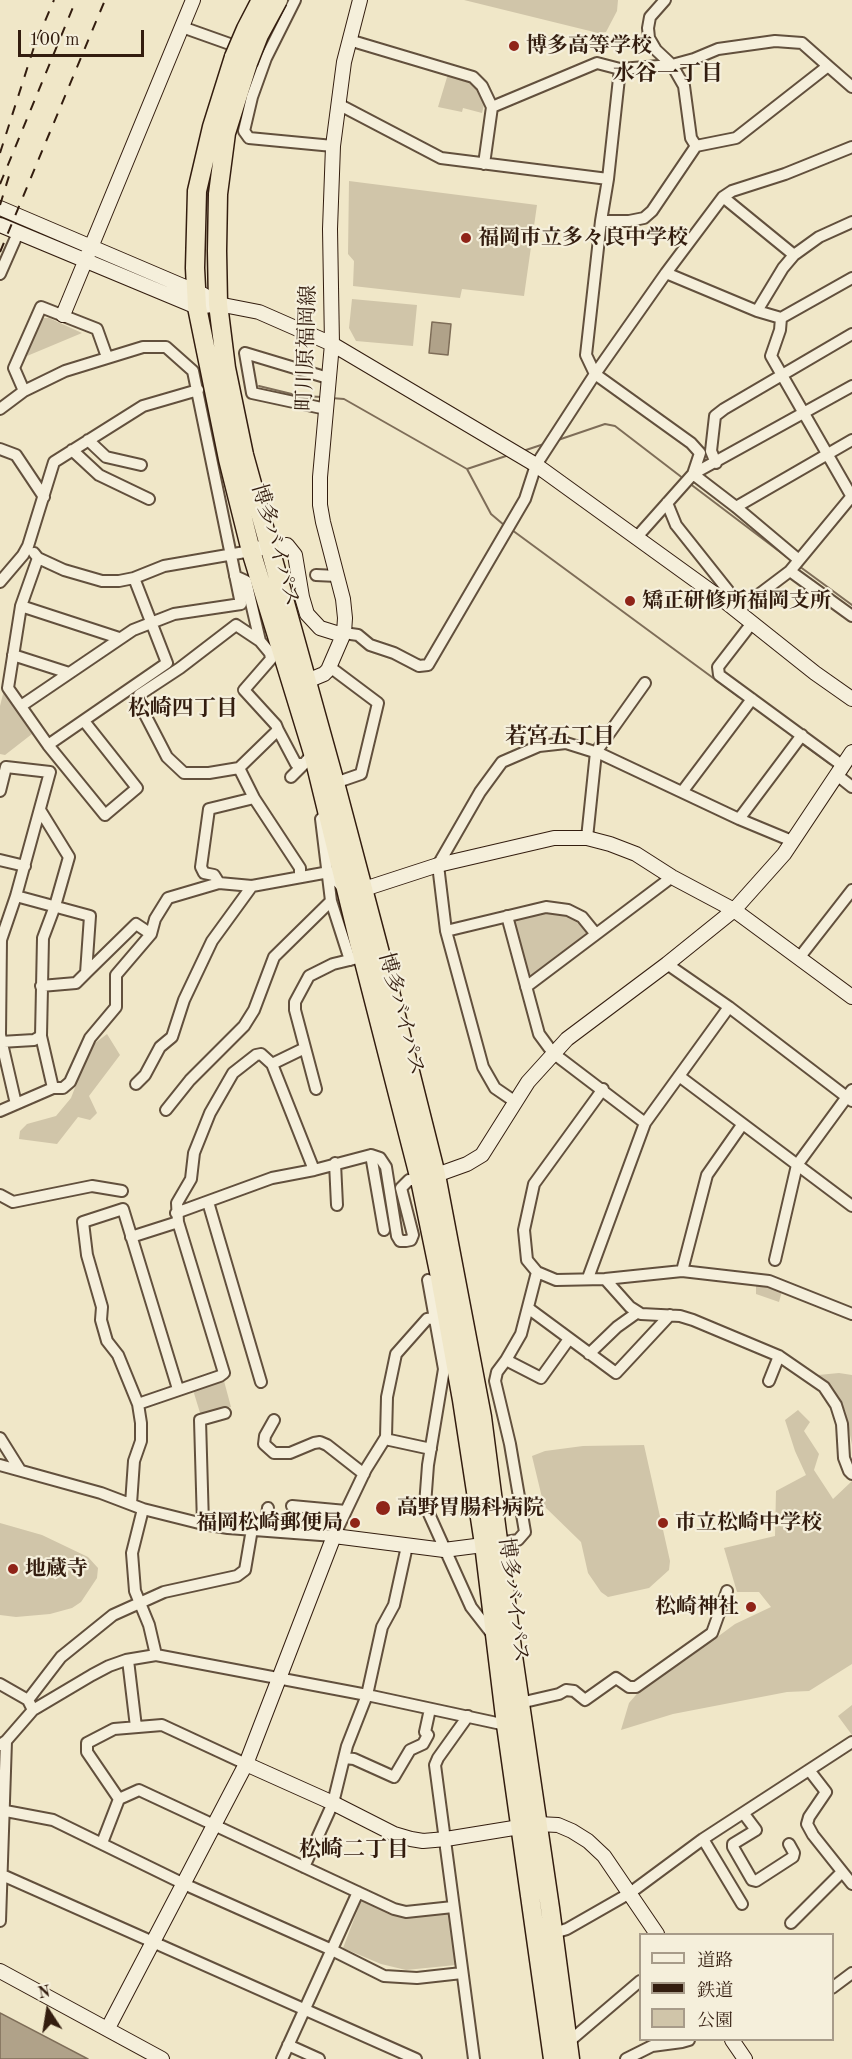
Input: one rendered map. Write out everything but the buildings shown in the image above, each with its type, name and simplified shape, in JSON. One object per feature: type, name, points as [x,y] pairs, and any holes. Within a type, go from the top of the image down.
[{"type":"highway","name":"博多バイパス","points":[[261,0],[246,29],[226,133],[218,194],[218,304],[226,368],[244,455],[259,549],[308,759],[428,1178],[482,1417],[496,1639],[506,1725],[554,1933],[558,2055]]},
{"type":"highway","name":"博多バイパス","points":[[278,0],[259,35],[241,60],[212,127],[197,191],[195,268],[197,299],[228,459],[307,681],[335,783],[356,959],[428,1178],[441,1316],[462,1400],[520,1703],[530,1826],[558,2055]]},
{"type":"street","points":[[63,315],[194,0]]},
{"type":"street","points":[[295,0],[266,58],[252,97],[244,131],[249,138],[333,146]]},
{"type":"street","name":"町川原福岡線","points":[[330,667],[344,633],[345,618],[343,599],[322,522],[320,505],[320,477],[332,344],[330,228],[333,146],[349,40],[360,0]]},
{"type":"street","points":[[665,0],[651,17],[648,28],[650,38],[656,50],[672,65],[684,86],[691,138],[696,146]]},
{"type":"street","points":[[182,27],[266,58]]},
{"type":"street","points":[[349,40],[473,77],[482,86],[492,107],[484,164]]},
{"type":"street","points":[[492,107],[597,63],[620,69],[672,65],[718,49],[775,41],[802,43],[852,87]]},
{"type":"street","points":[[601,221],[629,221],[644,218],[652,211],[696,146],[736,138],[828,66]]},
{"type":"street","points":[[620,69],[586,355],[595,374],[691,443],[700,453],[693,474]]},
{"type":"street","points":[[338,104],[441,158],[608,179]]},
{"type":"street","points":[[28,546],[39,558],[64,570],[102,581],[118,581],[134,578],[164,566],[287,545],[295,555],[307,614],[320,628],[336,633],[358,634],[370,645],[394,653],[419,666],[428,665],[525,499],[536,465],[595,374],[723,197],[732,191],[785,174],[852,147]]},
{"type":"street","points":[[723,197],[794,255]]},
{"type":"street","points":[[0,208],[91,247],[197,299]]},
{"type":"street","points":[[757,311],[783,268],[794,255],[819,237],[852,222]]},
{"type":"street","points":[[0,225],[85,261],[197,299],[259,312],[332,344],[536,465],[740,610]]},
{"type":"street","points":[[0,274],[18,233]]},
{"type":"street","points":[[666,273],[757,311],[781,318],[852,278]]},
{"type":"street","points":[[24,391],[14,368],[41,308],[97,330],[107,357]]},
{"type":"street","points":[[740,610],[790,571],[852,496],[771,354],[780,330],[781,318]]},
{"type":"street","points":[[716,463],[711,451],[715,416],[724,408],[852,334]]},
{"type":"street","points":[[0,409],[24,391],[64,371],[143,347],[166,347],[193,371],[241,604],[174,614],[133,630],[21,706]]},
{"type":"street","points":[[326,409],[252,393],[245,353],[328,378]]},
{"type":"street","points":[[636,538],[693,474],[852,386]]},
{"type":"street","points":[[0,582],[28,546],[54,462],[143,406],[198,390]]},
{"type":"street","points":[[87,440],[106,457],[141,465]]},
{"type":"street","points":[[736,507],[852,440]]},
{"type":"street","points":[[0,449],[16,455],[44,497]]},
{"type":"street","points":[[72,450],[99,475],[149,500]]},
{"type":"street","points":[[693,474],[799,560]]},
{"type":"street","points":[[667,503],[676,525],[752,623],[852,699]]},
{"type":"street","points":[[39,558],[21,606],[8,688],[48,745],[105,815],[137,788],[84,721]]},
{"type":"street","points":[[790,571],[852,615]]},
{"type":"street","points":[[316,575],[337,576]]},
{"type":"street","points":[[235,576],[246,581],[260,641]]},
{"type":"street","points":[[48,745],[167,663],[134,578]]},
{"type":"street","points":[[21,606],[119,638]]},
{"type":"street","points":[[752,623],[718,668],[719,675],[802,735],[840,771],[852,787]]},
{"type":"street","points":[[278,730],[239,768],[209,773],[184,773],[167,757],[138,701],[139,694],[180,668],[236,625],[260,641],[270,653],[271,659],[244,690],[276,725],[296,764],[308,759]]},
{"type":"street","points":[[13,655],[69,673]]},
{"type":"street","points":[[307,681],[324,674],[330,667],[378,703],[361,774],[335,783]]},
{"type":"street","points":[[587,838],[596,752],[645,683]]},
{"type":"street","points":[[682,792],[752,699]]},
{"type":"street","points":[[739,819],[802,735]]},
{"type":"street","points":[[514,1101],[495,1088],[483,1067],[446,931],[438,865],[480,792],[502,762],[538,746],[566,743],[596,752],[739,819],[792,841]]},
{"type":"street","points":[[131,1237],[208,1202],[272,1178],[371,1155],[380,1158],[386,1167],[397,1236],[400,1241],[411,1240],[413,1235],[401,1188],[409,1180],[428,1178],[467,1164],[482,1155],[514,1101],[567,1039],[734,910],[784,855],[852,752]]},
{"type":"street","points":[[291,777],[308,759]]},
{"type":"street","points":[[0,791],[6,767],[50,772],[64,764]]},
{"type":"street","points":[[239,768],[254,798],[300,868],[300,877]]},
{"type":"street","points":[[16,1104],[1,1042],[1,940],[25,866],[50,772]]},
{"type":"street","points":[[219,883],[214,875],[204,873],[201,867],[208,809],[254,798]]},
{"type":"street","points":[[318,798],[329,872],[347,895]]},
{"type":"street","points":[[40,810],[69,856],[43,938],[41,1036],[53,1089]]},
{"type":"street","points":[[166,1110],[190,1080],[244,1026],[254,1010],[274,957],[347,895],[438,865],[554,838],[587,838],[636,854],[672,877],[734,910],[852,997]]},
{"type":"street","points":[[0,860],[25,866]]},
{"type":"street","points":[[329,872],[338,880],[347,895]]},
{"type":"street","points":[[0,1111],[53,1089],[63,1088],[70,1082],[90,1038],[116,1007],[116,975],[151,934],[155,919],[168,898],[219,883],[252,886],[329,872]]},
{"type":"street","points":[[526,987],[672,877]]},
{"type":"street","points":[[136,1084],[145,1075],[159,1047],[172,1037],[184,1000],[212,941],[252,886]]},
{"type":"street","points":[[799,958],[852,890]]},
{"type":"street","points":[[16,896],[90,916],[86,973]]},
{"type":"street","points":[[446,931],[546,908],[568,910],[582,917],[595,933]]},
{"type":"street","points":[[507,916],[539,1034],[554,1053],[645,1123]]},
{"type":"street","points":[[41,986],[76,983],[136,924],[151,934]]},
{"type":"street","points":[[316,1089],[295,1002],[309,976],[333,964],[356,959]]},
{"type":"street","points":[[667,964],[850,1096],[797,1165],[775,1260]]},
{"type":"street","points":[[588,1278],[645,1123],[729,1007]]},
{"type":"street","points":[[1,1042],[34,1040],[41,1036]]},
{"type":"street","points":[[272,1064],[305,1048]]},
{"type":"street","points":[[138,1404],[220,1377],[224,1372],[177,1217],[177,1203],[191,1179],[194,1154],[210,1113],[234,1072],[256,1055],[261,1054],[272,1064],[314,1170]]},
{"type":"street","points":[[679,1076],[852,1206]]},
{"type":"street","points":[[603,1089],[534,1184],[524,1230],[527,1260],[537,1272],[556,1280],[605,1279],[682,1271],[769,1281],[852,1314]]},
{"type":"street","points":[[682,1271],[707,1175],[742,1125]]},
{"type":"street","points":[[371,1155],[384,1230]]},
{"type":"street","points":[[335,1163],[337,1205]]},
{"type":"street","points":[[0,1196],[13,1202],[92,1186],[122,1191]]},
{"type":"street","points":[[208,1202],[261,1382]]},
{"type":"street","points":[[131,1504],[134,1461],[141,1441],[138,1404],[118,1355],[107,1341],[101,1320],[102,1307],[87,1255],[83,1222],[123,1209],[178,1389]]},
{"type":"street","points":[[0,1465],[101,1493],[143,1509],[203,1524],[334,1536],[444,1550],[518,1540],[525,1532],[510,1444],[495,1381],[497,1372],[521,1334],[537,1272]]},
{"type":"street","points":[[605,1279],[630,1307],[638,1312],[693,1320],[779,1356],[824,1387],[836,1405],[842,1424],[844,1458],[852,1474]]},
{"type":"street","points":[[428,1280],[441,1316],[444,1369],[425,1493],[426,1505],[471,1607],[496,1639]]},
{"type":"street","points":[[528,1308],[616,1373],[670,1315]]},
{"type":"street","points":[[589,1354],[617,1327],[638,1312]]},
{"type":"street","points":[[108,2028],[246,1764],[334,1536],[364,1474],[385,1439],[387,1397],[396,1354],[427,1319],[441,1316]]},
{"type":"street","points":[[506,1360],[541,1378],[569,1339]]},
{"type":"street","points":[[768,1380],[779,1356]]},
{"type":"street","points":[[440,1399],[462,1400]]},
{"type":"street","points":[[203,1524],[200,1420],[225,1413]]},
{"type":"street","points":[[274,1420],[264,1436],[264,1444],[274,1453],[290,1453],[320,1442],[364,1474]]},
{"type":"street","points":[[0,1438],[20,1470]]},
{"type":"street","points":[[385,1439],[431,1449]]},
{"type":"street","points":[[292,1506],[346,1511]]},
{"type":"street","points":[[265,1530],[268,1508]]},
{"type":"street","points":[[143,1509],[132,1553],[135,1591],[149,1625],[156,1655]]},
{"type":"street","points":[[0,1921],[3,1743],[66,1652],[113,1615],[139,1602],[164,1592],[237,1576],[245,1570],[252,1529]]},
{"type":"street","points":[[304,1867],[333,1803],[347,1746],[367,1695],[382,1627],[394,1605],[407,1546]]},
{"type":"street","points":[[520,1703],[559,1694],[566,1690],[574,1691],[585,1700],[616,1678],[629,1687],[636,1687],[712,1633],[727,1591]]},
{"type":"street","points":[[31,1705],[109,1666],[156,1655],[367,1695],[506,1725]]},
{"type":"street","points":[[128,1660],[136,1727]]},
{"type":"street","points":[[0,1684],[31,1705]]},
{"type":"street","points":[[345,1758],[354,1759],[394,1777],[411,1750],[423,1744],[428,1735],[425,1731],[430,1709]]},
{"type":"street","points":[[468,1716],[435,1765],[474,2059]]},
{"type":"street","points":[[119,1799],[87,1752],[87,1743],[114,1729],[162,1725],[333,1803],[394,1834],[423,1840],[446,1839],[530,1826],[558,1825],[588,1841],[604,1856],[656,1933]]},
{"type":"street","points":[[554,1933],[567,1929],[630,1893],[703,1839],[852,1742]]},
{"type":"street","points":[[809,1770],[826,1792],[809,1817],[807,1824],[841,1873],[852,1884]]},
{"type":"street","points":[[102,1843],[119,1799],[139,1790],[394,1909],[406,1912],[453,1907]]},
{"type":"street","points":[[2,1811],[53,1820],[184,1884],[332,1950],[384,1976],[417,1978],[462,1973]]},
{"type":"street","points":[[744,1814],[756,1830],[733,1844],[733,1847],[752,1880],[756,1881],[793,1857],[794,1853],[789,1844]]},
{"type":"street","points":[[703,1839],[742,1904]]},
{"type":"street","points":[[791,1923],[841,1873]]},
{"type":"street","points":[[1,1874],[154,1941],[400,2056],[416,2059]]},
{"type":"street","points":[[282,2059],[358,1892]]},
{"type":"street","points":[[0,1971],[162,2059]]},
{"type":"street","points":[[834,1986],[852,1973]]},
{"type":"street","points":[[558,2055],[639,1982]]},
{"type":"street","points":[[626,2059],[652,2046],[686,2041]]},
{"type":"street","points":[[735,2041],[745,2059]]},
{"type":"street","points":[[288,2045],[319,2059]]},
{"type":"green space","points":[[464,0],[618,0],[617,11],[606,32],[598,33]]},
{"type":"green space","points":[[448,74],[470,82],[478,89],[484,105],[482,113],[463,108],[462,112],[438,107]]},
{"type":"green space","points":[[349,181],[537,205],[524,296],[462,289],[460,298],[353,286],[354,261],[348,254]]},
{"type":"green space","points":[[352,299],[417,305],[413,346],[356,341],[349,328]]},
{"type":"green space","points":[[49,318],[82,333],[27,356],[40,321]]},
{"type":"green space","points":[[4,690],[32,734],[5,755],[0,754],[0,706]]},
{"type":"green space","points":[[545,910],[566,912],[579,920],[589,930],[589,934],[531,979],[527,978],[513,921]]},
{"type":"green space","points":[[107,1034],[120,1055],[89,1096],[97,1113],[90,1120],[78,1117],[57,1144],[19,1139],[20,1131],[27,1124],[56,1116],[71,1098],[91,1046]]},
{"type":"green space","points":[[756,1283],[770,1285],[782,1291],[779,1302],[756,1294]]},
{"type":"green space","points":[[839,1373],[852,1375],[852,1445],[845,1410],[818,1375]]},
{"type":"green space","points":[[224,1381],[231,1407],[201,1416],[193,1390]]},
{"type":"green space","points":[[798,1410],[810,1422],[804,1431],[819,1454],[814,1470],[833,1499],[852,1481],[852,1664],[809,1691],[787,1692],[673,1714],[621,1730],[629,1703],[647,1682],[686,1660],[735,1624],[771,1607],[759,1592],[737,1592],[724,1548],[775,1536],[776,1491],[806,1475],[785,1420]]},
{"type":"green space","points":[[644,1445],[670,1561],[669,1570],[649,1588],[608,1597],[601,1592],[588,1573],[581,1542],[544,1506],[532,1456],[545,1451],[583,1446]]},
{"type":"green space","points":[[0,1523],[42,1535],[88,1557],[98,1568],[97,1578],[81,1602],[72,1608],[50,1614],[16,1617],[0,1615]]},
{"type":"green space","points":[[852,1705],[852,1735],[838,1716]]},
{"type":"green space","points":[[361,1901],[399,1916],[449,1913],[456,1965],[406,1970],[381,1964],[343,1948]]},
{"type":"shaded area","points":[[432,322],[451,324],[448,355],[429,353]]},
{"type":"shaded area","points":[[0,2013],[88,2059],[0,2059]]},
{"type":"waterway","points":[[259,386],[300,396],[323,397]]},
{"type":"waterway","points":[[331,398],[344,399],[467,469],[491,514],[504,525]]},
{"type":"waterway","points":[[558,440],[605,424],[615,426],[684,479]]},
{"type":"waterway","points":[[523,451],[544,444]]},
{"type":"waterway","points":[[467,469],[509,455]]},
{"type":"waterway","points":[[689,483],[792,561]]},
{"type":"waterway","points":[[512,530],[739,697]]},
{"type":"waterway","points":[[799,566],[852,605]]},
{"type":"waterway","points":[[752,706],[793,736]]},
{"type":"waterway","points":[[801,743],[830,764]]},
{"type":"railway","points":[[0,153],[34,47],[54,0]]},
{"type":"railway","points":[[0,184],[76,0]]},
{"type":"railway","points":[[0,252],[105,0]]},
{"type":"railway","points":[[0,205],[9,176]]},
{"type":"place","name":"博多高等学校","points":[[514,46]]},
{"type":"place","name":"福岡市立多々良中学校","points":[[466,238]]},
{"type":"place","name":"矯正研修所福岡支所","points":[[630,601]]},
{"type":"place","name":"高野胃腸科病院","points":[[383,1508]]},
{"type":"place","name":"福岡松崎郵便局","points":[[355,1523]]},
{"type":"place","name":"市立松崎中学校","points":[[663,1523]]},
{"type":"place","name":"地蔵寺","points":[[13,1569]]},
{"type":"place","name":"松崎神社","points":[[751,1607]]},
{"type":"district","name":"水谷一丁目","points":[[668,74]]},
{"type":"district","name":"松崎四丁目","points":[[183,709]]},
{"type":"district","name":"若宮五丁目","points":[[560,737]]},
{"type":"district","name":"松崎二丁目","points":[[354,1850]]}]
